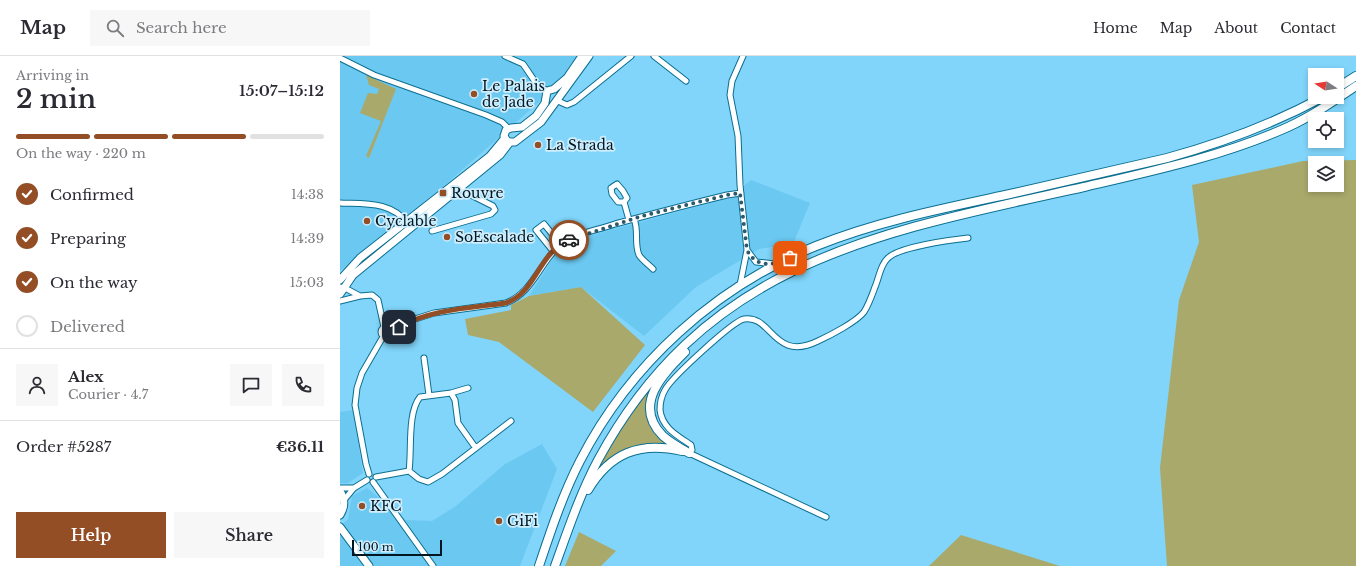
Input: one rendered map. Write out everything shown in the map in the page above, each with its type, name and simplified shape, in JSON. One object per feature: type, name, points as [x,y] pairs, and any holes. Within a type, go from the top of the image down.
[{"type":"main road","points":[[508,140],[505,133],[508,128],[522,127],[536,116],[545,103],[551,90],[568,78],[582,56]]},
{"type":"main road","points":[[508,140],[515,142],[541,122],[571,83],[588,56]]},
{"type":"main road","points":[[1344,84],[1356,76]]},
{"type":"main road","points":[[555,566],[574,515],[598,460],[636,399],[671,358],[722,314],[776,279],[846,248],[892,232],[945,218],[1186,164],[1288,126],[1319,110],[1356,86]]},
{"type":"main road","points":[[551,90],[559,97]]},
{"type":"main road","points":[[539,566],[563,498],[580,461],[607,416],[623,393],[641,370],[676,334],[702,312],[740,285],[778,264],[823,244],[895,220],[1201,149],[1265,126],[1309,104]]},
{"type":"main road","points":[[341,288],[353,264],[408,224],[459,184],[508,140]]},
{"type":"main road","points":[[341,288],[408,224]]},
{"type":"main road","points":[[689,453],[671,442],[658,430],[651,411],[651,398],[659,380],[722,314]]},
{"type":"main road","points":[[574,515],[600,473],[608,464],[621,456],[632,451],[652,448],[670,449],[689,453]]},
{"type":"main road","points":[[340,490],[344,500],[341,514],[342,529],[369,566]]},
{"type":"street","points":[[505,56],[523,64],[536,83],[551,90]]},
{"type":"street","points":[[559,97],[567,105],[574,102],[631,56]]},
{"type":"street","points":[[654,56],[686,81]]},
{"type":"street","points":[[740,285],[747,250],[740,193],[738,136],[730,95],[732,81],[743,56]]},
{"type":"street","points":[[340,58],[374,75],[486,115],[502,122],[508,128]]},
{"type":"street","points":[[432,231],[491,214],[495,210],[493,206],[465,192],[459,184]]},
{"type":"street","points":[[367,480],[367,476],[369,474],[355,405],[357,388],[362,373],[384,336],[388,336],[391,330],[412,320],[434,313],[506,303],[514,300],[529,287],[553,251],[571,238],[632,220],[727,195],[740,193]]},
{"type":"street","points":[[624,202],[632,220],[637,226],[637,248],[640,256],[653,269]]},
{"type":"street","points":[[340,203],[381,205],[399,214],[408,224]]},
{"type":"street","points":[[553,251],[536,230],[544,224],[561,245]]},
{"type":"street","points":[[826,517],[689,453],[692,450],[691,444],[669,429],[663,420],[660,410],[665,390],[671,382],[710,344],[742,319],[751,319],[760,323],[779,342],[790,346],[804,346],[818,341],[859,317],[864,311],[887,258],[926,244],[968,238]]},
{"type":"street","points":[[747,250],[752,258],[760,263],[778,264]]},
{"type":"street","points":[[349,279],[349,287],[351,291]]},
{"type":"street","points":[[341,288],[360,296]]},
{"type":"street","points":[[341,288],[348,298]]},
{"type":"street","points":[[340,301],[348,298],[353,299],[360,296],[372,295],[378,300],[384,327],[382,332],[384,336]]},
{"type":"street","points":[[384,327],[388,327],[391,330]]},
{"type":"street","points":[[424,358],[429,395]]},
{"type":"street","points":[[409,471],[414,404],[420,397],[450,393],[468,388]]},
{"type":"street","points":[[450,393],[455,400],[458,423],[475,447]]},
{"type":"street","points":[[409,471],[419,480],[428,482],[442,474],[475,447],[511,421]]},
{"type":"street","points":[[344,500],[354,488],[367,480],[375,480],[409,471]]},
{"type":"street","points":[[369,474],[373,474],[375,480],[433,566]]},
{"type":"street","points":[[340,490],[354,488]]},
{"type":"shaded area","points":[[340,56],[580,56],[565,79],[445,185],[340,270]]},
{"type":"shaded area","points":[[366,75],[396,89],[369,158],[366,156],[381,121],[360,113],[368,93],[377,94],[379,89],[369,85]]},
{"type":"shaded area","points":[[1344,160],[1356,160],[1356,566],[1167,566],[1160,468],[1179,300],[1199,242],[1192,185],[1308,161],[1308,192],[1344,192]]},
{"type":"shaded area","points":[[751,180],[810,203],[793,244],[759,249],[696,287],[644,336],[581,287],[529,296],[555,255],[585,237],[728,198]]},
{"type":"shaded area","points":[[581,287],[645,345],[593,412],[499,342],[468,335],[465,319],[511,310],[511,305],[529,296]]},
{"type":"shaded area","points":[[650,388],[648,412],[669,445],[641,446],[600,468],[615,437]]},
{"type":"shaded area","points":[[353,410],[363,473],[348,483],[340,483],[340,412]]},
{"type":"shaded area","points":[[542,444],[557,469],[520,566],[340,566],[340,527],[348,519],[352,496],[367,488],[406,520],[432,521],[456,506],[505,464]]},
{"type":"shaded area","points":[[579,532],[616,551],[601,566],[565,566]]},
{"type":"shaded area","points":[[961,535],[1060,566],[929,566]]},
{"type":"way so far","points":[[569,240],[571,238],[642,216],[740,193],[747,250],[752,258],[756,262],[760,263],[778,264],[790,258]]},
{"type":"place","name":"Le Palais de Jade","points":[[474,94]]},
{"type":"place","name":"La Strada","points":[[538,145]]},
{"type":"place","name":"Rouvre","points":[[443,193]]},
{"type":"place","name":"Cyclable","points":[[367,221]]},
{"type":"place","name":"SoEscalade","points":[[447,237]]},
{"type":"place","name":"KFC","points":[[362,506]]},
{"type":"place","name":"GiFi","points":[[499,521]]},
{"type":"route","points":[[399,327],[412,320],[434,313],[506,303],[514,300],[529,287],[549,255],[569,240]]}]
